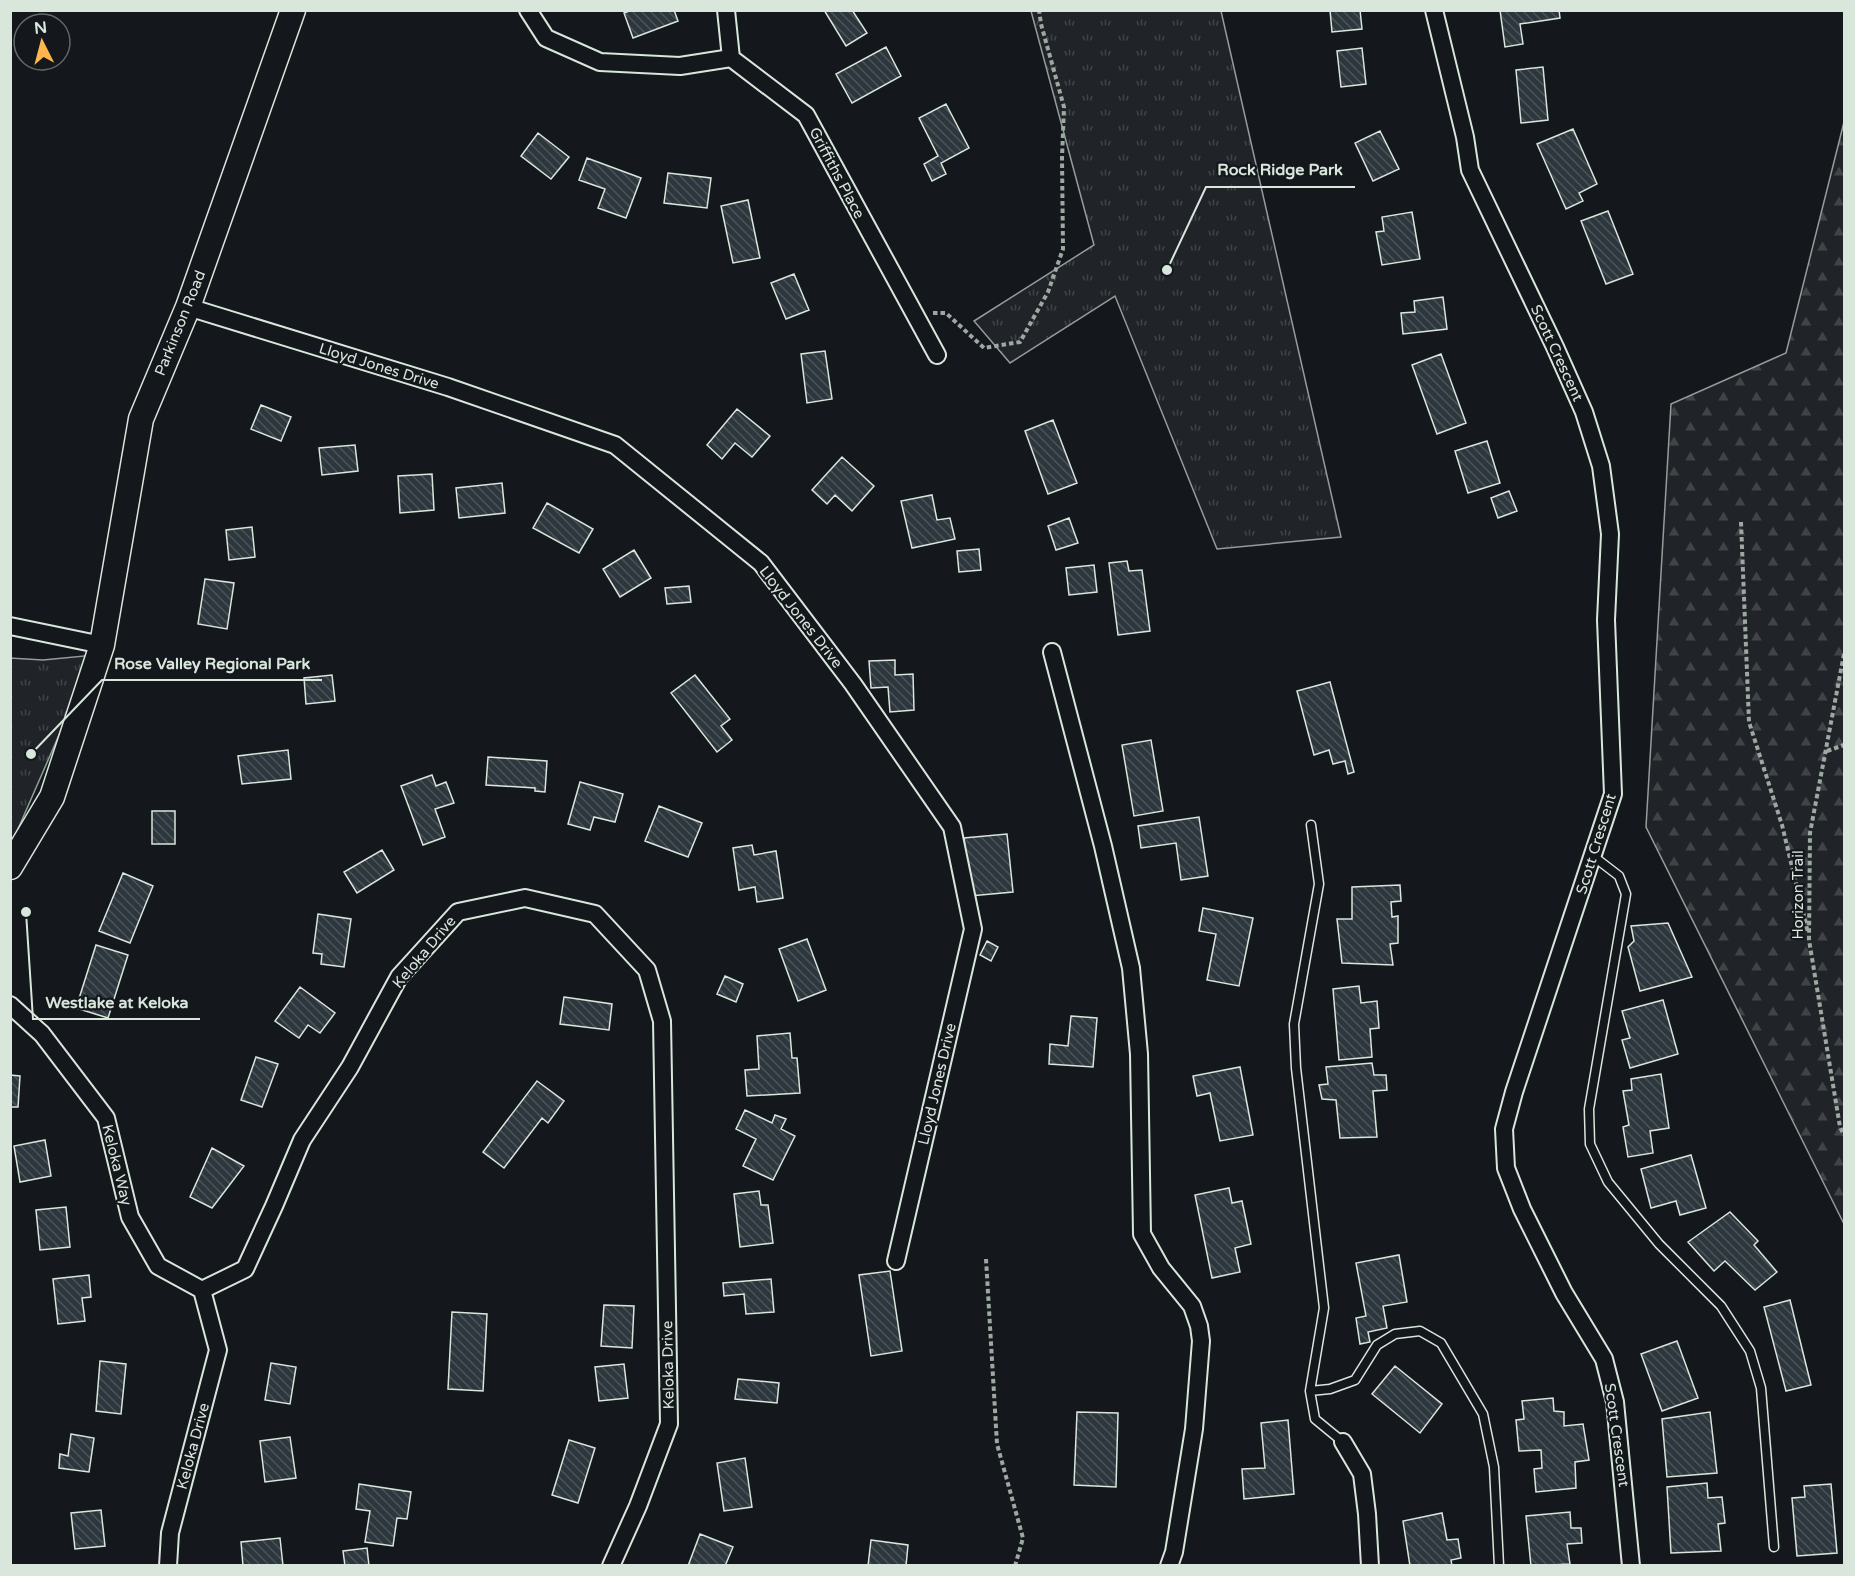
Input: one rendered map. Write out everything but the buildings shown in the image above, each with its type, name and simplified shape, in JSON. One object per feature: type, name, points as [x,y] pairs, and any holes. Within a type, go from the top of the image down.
[{"type":"street","name":"Parkinson Road","points":[[10,867],[52,797],[102,645],[141,419],[188,307],[293,10]]},
{"type":"street","points":[[528,10],[546,38],[600,62],[680,66],[731,58],[726,10]]},
{"type":"street","name":"Scott Crescent","points":[[1434,10],[1465,137],[1470,170],[1584,412],[1601,466],[1610,534],[1606,620],[1613,794],[1514,1092],[1504,1129],[1506,1168],[1522,1209],[1564,1293],[1604,1359],[1615,1402],[1631,1566]]},
{"type":"street","name":"Griffiths Place","points":[[731,58],[806,115],[937,355]]},
{"type":"street","name":"Lloyd Jones Drive","points":[[188,307],[448,387],[615,445],[761,563],[853,684],[952,827],[973,929],[896,1261]]},
{"type":"street","points":[[10,626],[102,645]]},
{"type":"street","points":[[1052,652],[1103,846],[1131,968],[1139,1054],[1142,1234],[1161,1268],[1192,1306],[1201,1341],[1194,1429],[1170,1566]]},
{"type":"street","name":"Keloka Drive","points":[[168,1566],[170,1533],[218,1350],[202,1290],[245,1269],[302,1140],[350,1067],[399,976],[458,912],[525,898],[595,914],[647,970],[662,1021],[669,1424],[638,1506],[611,1566]]},
{"type":"street","name":"Keloka Way","points":[[10,1005],[42,1034],[106,1118],[130,1217],[158,1266],[202,1290]]},
{"type":"street","points":[[1343,1442],[1362,1474],[1370,1566]]},
{"type":"lane","points":[[1311,825],[1319,884],[1294,1024],[1296,1068],[1324,1308],[1310,1391],[1315,1419],[1343,1442]]},
{"type":"lane","points":[[1593,856],[1619,876],[1626,894],[1589,1109],[1590,1144],[1608,1182],[1659,1244],[1720,1306],[1750,1351],[1761,1388],[1774,1547]]},
{"type":"lane","points":[[1310,1391],[1330,1389],[1356,1380],[1377,1344],[1395,1334],[1420,1331],[1442,1342],[1483,1414],[1494,1467],[1499,1566]]},
{"type":"path","points":[[914,313],[945,313],[984,348],[1020,342],[1048,292],[1063,249],[1064,107],[1039,10]]},
{"type":"path","points":[[1741,522],[1749,722],[1782,825],[1809,940]]},
{"type":"path","name":"Horizon Trail","points":[[1845,654],[1810,833],[1809,940],[1840,1127],[1845,1134]]},
{"type":"path","points":[[1826,751],[1845,745]]},
{"type":"path","points":[[986,1258],[997,1444],[1023,1538],[1015,1566]]},
{"type":"green space","points":[[1031,11],[1221,11],[1341,537],[1217,549],[1115,296],[1010,363],[974,321],[1094,245]]},
{"type":"green space","points":[[1844,122],[1844,1224],[1646,827],[1671,404],[1786,353]]},
{"type":"green space","points":[[94,655],[11,845],[10,658],[43,660]]},
{"type":"place","name":"Rock Ridge Park","points":[[1167,270]]},
{"type":"place","name":"Rose Valley Regional Park","points":[[31,754]]},
{"type":"place","name":"Westlake at Keloka","points":[[26,912]]}]
